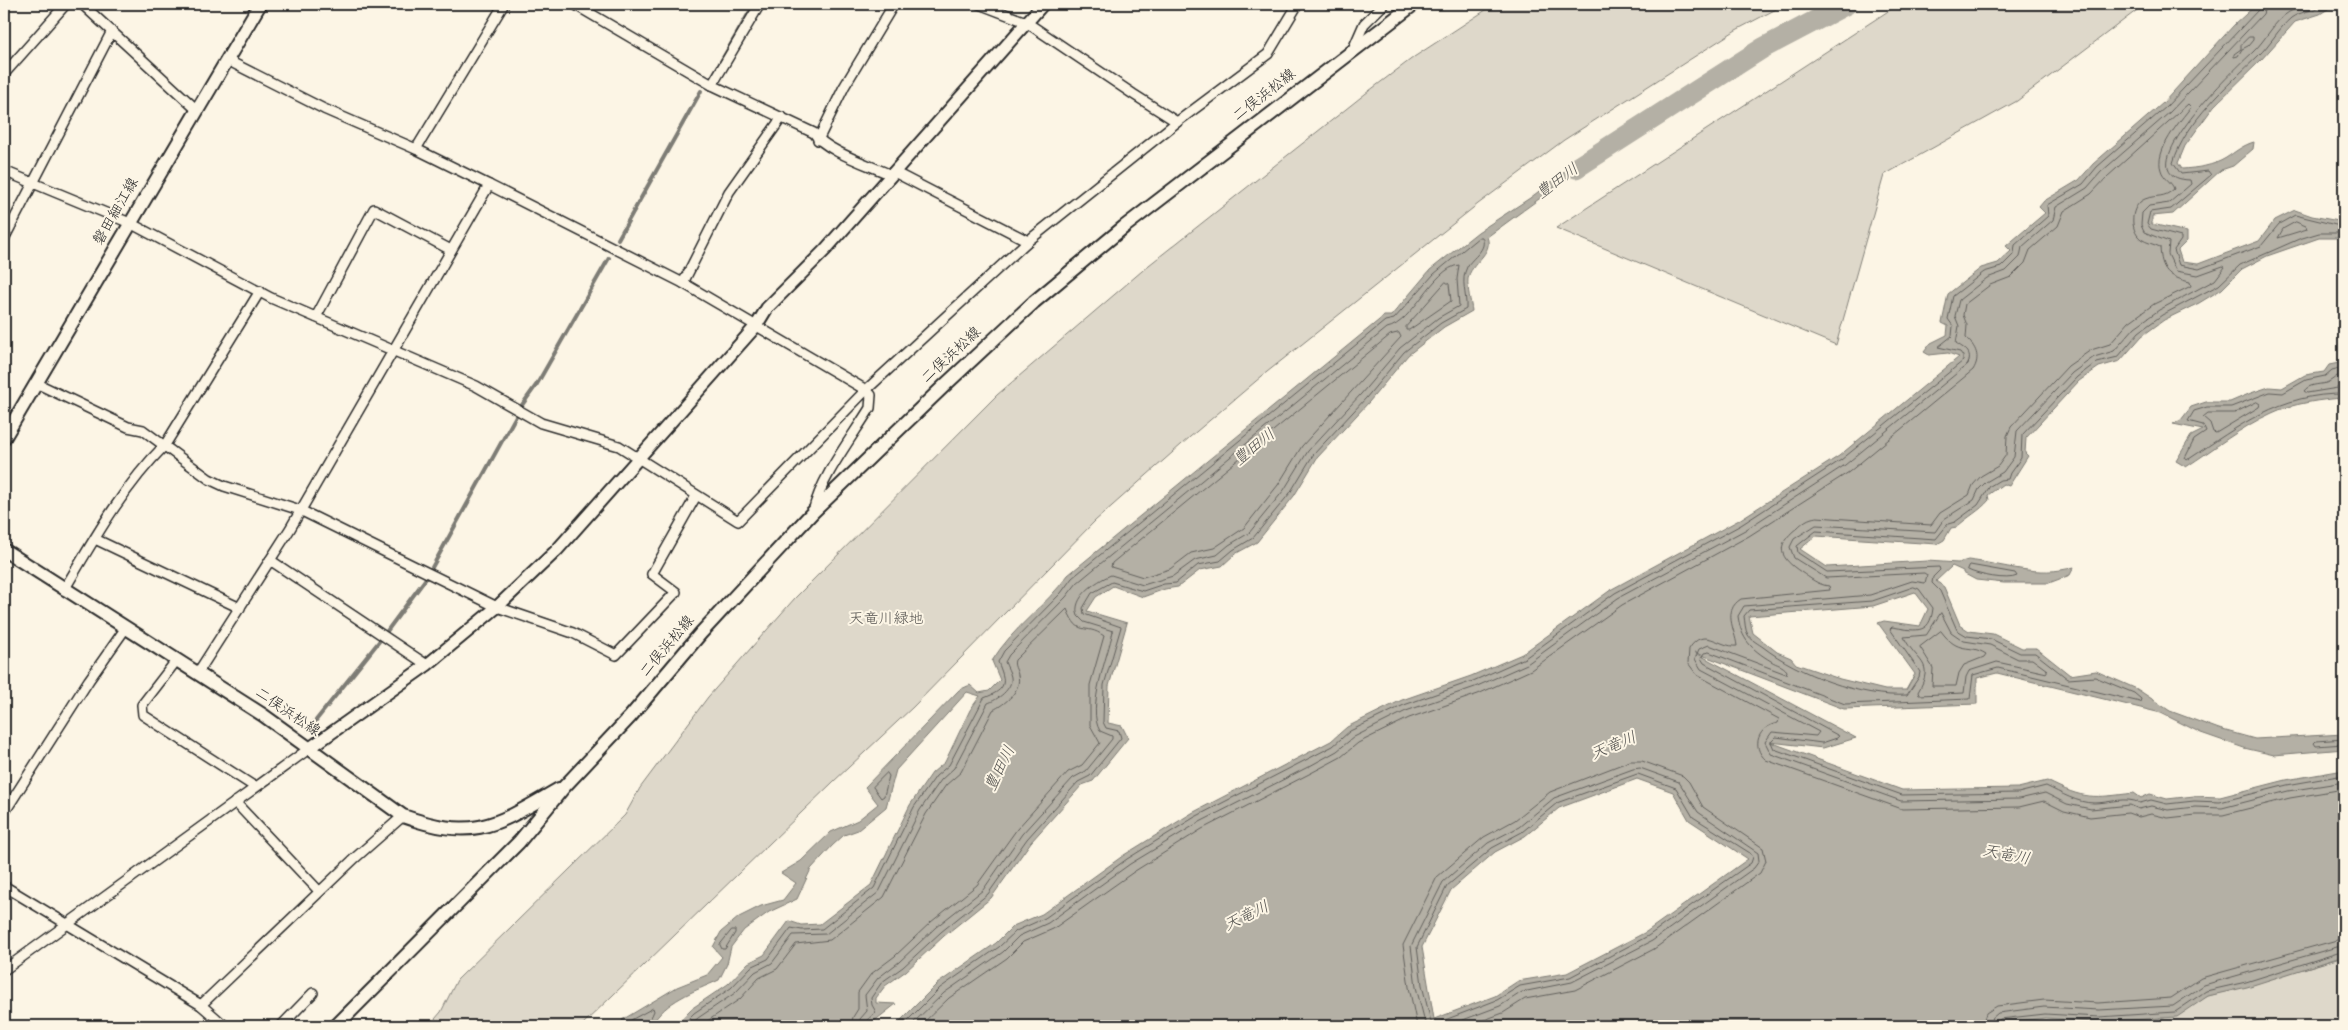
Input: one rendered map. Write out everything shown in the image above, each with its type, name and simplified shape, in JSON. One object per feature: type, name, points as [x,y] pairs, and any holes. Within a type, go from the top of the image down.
[{"type":"main road","name":"磐田細江線","points":[[4,438],[260,4]]},
{"type":"main road","name":"二俣浜松線","points":[[336,1026],[518,842],[564,787],[630,717],[700,633],[813,512],[1034,302],[1155,202],[1414,4]]},
{"type":"main road","name":"二俣浜松線","points":[[4,550],[125,629],[263,715],[403,816],[455,830],[486,828],[564,787]]},
{"type":"street","points":[[4,74],[66,4]]},
{"type":"street","points":[[82,4],[197,110]]},
{"type":"street","points":[[416,149],[504,4]]},
{"type":"street","points":[[574,4],[712,85],[814,133],[818,140],[890,175],[896,173],[1028,241]]},
{"type":"street","points":[[712,85],[760,4]]},
{"type":"street","points":[[818,140],[844,87],[894,4]]},
{"type":"street","points":[[979,4],[1026,22],[1041,34],[1177,122]]},
{"type":"street","points":[[4,970],[65,923],[427,665],[498,607],[557,550],[756,326],[767,308],[825,250],[1043,4]]},
{"type":"street","points":[[4,171],[130,224],[260,291],[476,386],[541,423],[620,446],[738,521],[866,390],[1028,241],[1177,122],[1268,54],[1298,4]]},
{"type":"street","points":[[1353,49],[1364,24],[1384,4]]},
{"type":"street","points":[[4,239],[112,31]]},
{"type":"street","points":[[227,60],[324,109],[416,149],[489,184],[683,283],[866,390],[871,396],[870,408],[826,480],[816,500],[813,512]]},
{"type":"street","points":[[683,283],[729,192],[782,117]]},
{"type":"street","points":[[197,674],[300,510],[489,184]]},
{"type":"street","points":[[316,317],[374,209],[451,250]]},
{"type":"street","points":[[64,590],[95,539],[146,464],[165,445],[260,291]]},
{"type":"street","points":[[36,384],[128,427],[143,430],[210,479],[224,486],[300,510],[498,607],[573,633],[616,656],[676,592],[652,574],[696,496]]},
{"type":"street","points":[[95,539],[240,608]]},
{"type":"street","points":[[270,560],[427,665]]},
{"type":"street","points":[[4,813],[84,687],[125,629]]},
{"type":"street","points":[[176,661],[142,705],[143,715],[255,787]]},
{"type":"street","points":[[235,802],[320,891]]},
{"type":"street","points":[[200,1005],[320,891],[403,816]]},
{"type":"street","points":[[4,886],[200,1005],[224,1026]]},
{"type":"street","points":[[281,1026],[313,993]]},
{"type":"green space","name":"天竜川緑地","points":[[1495,4],[1786,4],[1736,30],[1564,140],[1478,204],[1262,376],[1190,437],[1095,521],[913,707],[581,1026],[429,1026],[441,1012],[457,980],[625,815],[640,788],[708,697],[795,598],[997,395],[1149,265],[1365,94],[1414,57]]},
{"type":"green space","points":[[1899,4],[2145,4],[2017,101],[1884,175],[1836,345],[1556,228]]},
{"type":"green space","points":[[2344,957],[2344,1026],[1990,1026],[2164,1018],[2208,996]]},
{"type":"water","name":"天竜川","points":[[2257,4],[2336,4],[2320,14],[2295,22],[2261,60],[2214,106],[2185,146],[2178,163],[2182,169],[2210,165],[2221,161],[2254,142],[2253,149],[2233,166],[2221,170],[2173,214],[2152,216],[2152,224],[2187,232],[2187,241],[2178,250],[2182,262],[2198,264],[2259,241],[2275,220],[2295,210],[2312,216],[2344,222],[2344,238],[2319,238],[2267,256],[2242,269],[2222,289],[2199,303],[2164,320],[2142,336],[2120,361],[2099,367],[2079,381],[2026,438],[2025,453],[2028,456],[2009,486],[2003,484],[1988,495],[1989,500],[1957,527],[1951,528],[1944,540],[1937,544],[1816,536],[1800,549],[1827,567],[1927,561],[1958,563],[1968,560],[2034,571],[2061,570],[2074,567],[2070,575],[2049,583],[2004,583],[1976,580],[1952,566],[1936,581],[1944,587],[1960,625],[1969,631],[1993,634],[2022,648],[2036,648],[2070,675],[2096,671],[2137,689],[2170,711],[2219,729],[2255,739],[2344,734],[2344,749],[2274,755],[2244,748],[2201,733],[2161,713],[1997,673],[1977,678],[1977,704],[1844,709],[1694,652],[1856,738],[1823,748],[1770,742],[1902,790],[2018,788],[2047,781],[2071,792],[2089,796],[2134,793],[2141,798],[2150,794],[2167,799],[2194,796],[2220,797],[2286,780],[2344,770],[2344,956],[2247,987],[2208,996],[2177,1017],[2099,1022],[2045,1018],[1981,1026],[895,1026],[937,984],[996,943],[1013,926],[1042,914],[1124,855],[1192,813],[1331,741],[1347,727],[1402,700],[1471,676],[1522,654],[1612,589],[1739,520],[1839,456],[1959,357],[1948,353],[1929,355],[1924,352],[1931,343],[1947,335],[1948,326],[1942,323],[1948,294],[1981,268],[1998,263],[2011,251],[2006,246],[2045,213],[2039,207],[2044,201],[2079,180],[2093,164],[2163,103],[2234,25]],"holes":[[[1915,592],[1928,609],[1920,626],[1884,621],[1878,623],[1915,674],[1906,690],[1885,690],[1840,679],[1796,664],[1791,658],[1777,652],[1753,633],[1749,616],[1873,606]],[[1637,779],[1673,792],[1689,820],[1748,859],[1646,932],[1567,973],[1518,981],[1495,996],[1434,1019],[1422,947],[1451,890],[1495,852],[1525,836],[1559,808]]]},
{"type":"water","points":[[1595,149],[1602,153],[1487,237],[1488,243],[1485,254],[1473,268],[1468,279],[1472,311],[1444,327],[1408,355],[1369,402],[1317,458],[1294,496],[1257,542],[1235,554],[1222,566],[1200,570],[1178,587],[1165,589],[1143,597],[1113,586],[1096,597],[1087,611],[1127,623],[1109,686],[1108,723],[1122,726],[1128,738],[1093,781],[1082,785],[1031,842],[991,898],[944,936],[906,971],[885,986],[876,998],[876,1003],[896,1004],[868,1026],[674,1026],[691,1009],[728,984],[748,963],[764,955],[789,921],[801,925],[820,924],[871,885],[910,805],[932,773],[945,762],[970,710],[980,696],[967,692],[896,770],[886,807],[858,830],[844,835],[832,846],[811,869],[797,899],[769,912],[744,930],[731,947],[727,964],[719,980],[672,1003],[657,1017],[651,1026],[627,1026],[622,1020],[677,987],[707,975],[722,957],[713,947],[721,932],[739,917],[761,906],[783,900],[796,883],[781,873],[801,861],[831,832],[858,820],[878,804],[865,787],[959,690],[970,685],[979,693],[989,691],[1000,680],[992,661],[1009,638],[1050,597],[1068,575],[1384,316],[1391,316],[1430,270],[1478,232],[1530,198]]},
{"type":"water","points":[[2344,362],[2344,398],[2307,402],[2279,410],[2249,425],[2186,467],[2176,461],[2191,436],[2203,430],[2173,424],[2181,420],[2191,407],[2206,402],[2230,402],[2269,387],[2282,388],[2305,375],[2324,372],[2329,365]]},
{"type":"waterway","points":[[712,77],[754,4]]},
{"type":"waterway","name":"豊田川","points":[[1576,168],[1763,48],[1847,4]]},
{"type":"waterway","points":[[618,239],[701,91]]},
{"type":"waterway","points":[[430,571],[522,405],[537,384],[609,258]]},
{"type":"waterway","points":[[387,631],[427,577]]},
{"type":"waterway","points":[[309,729],[381,639]]}]
